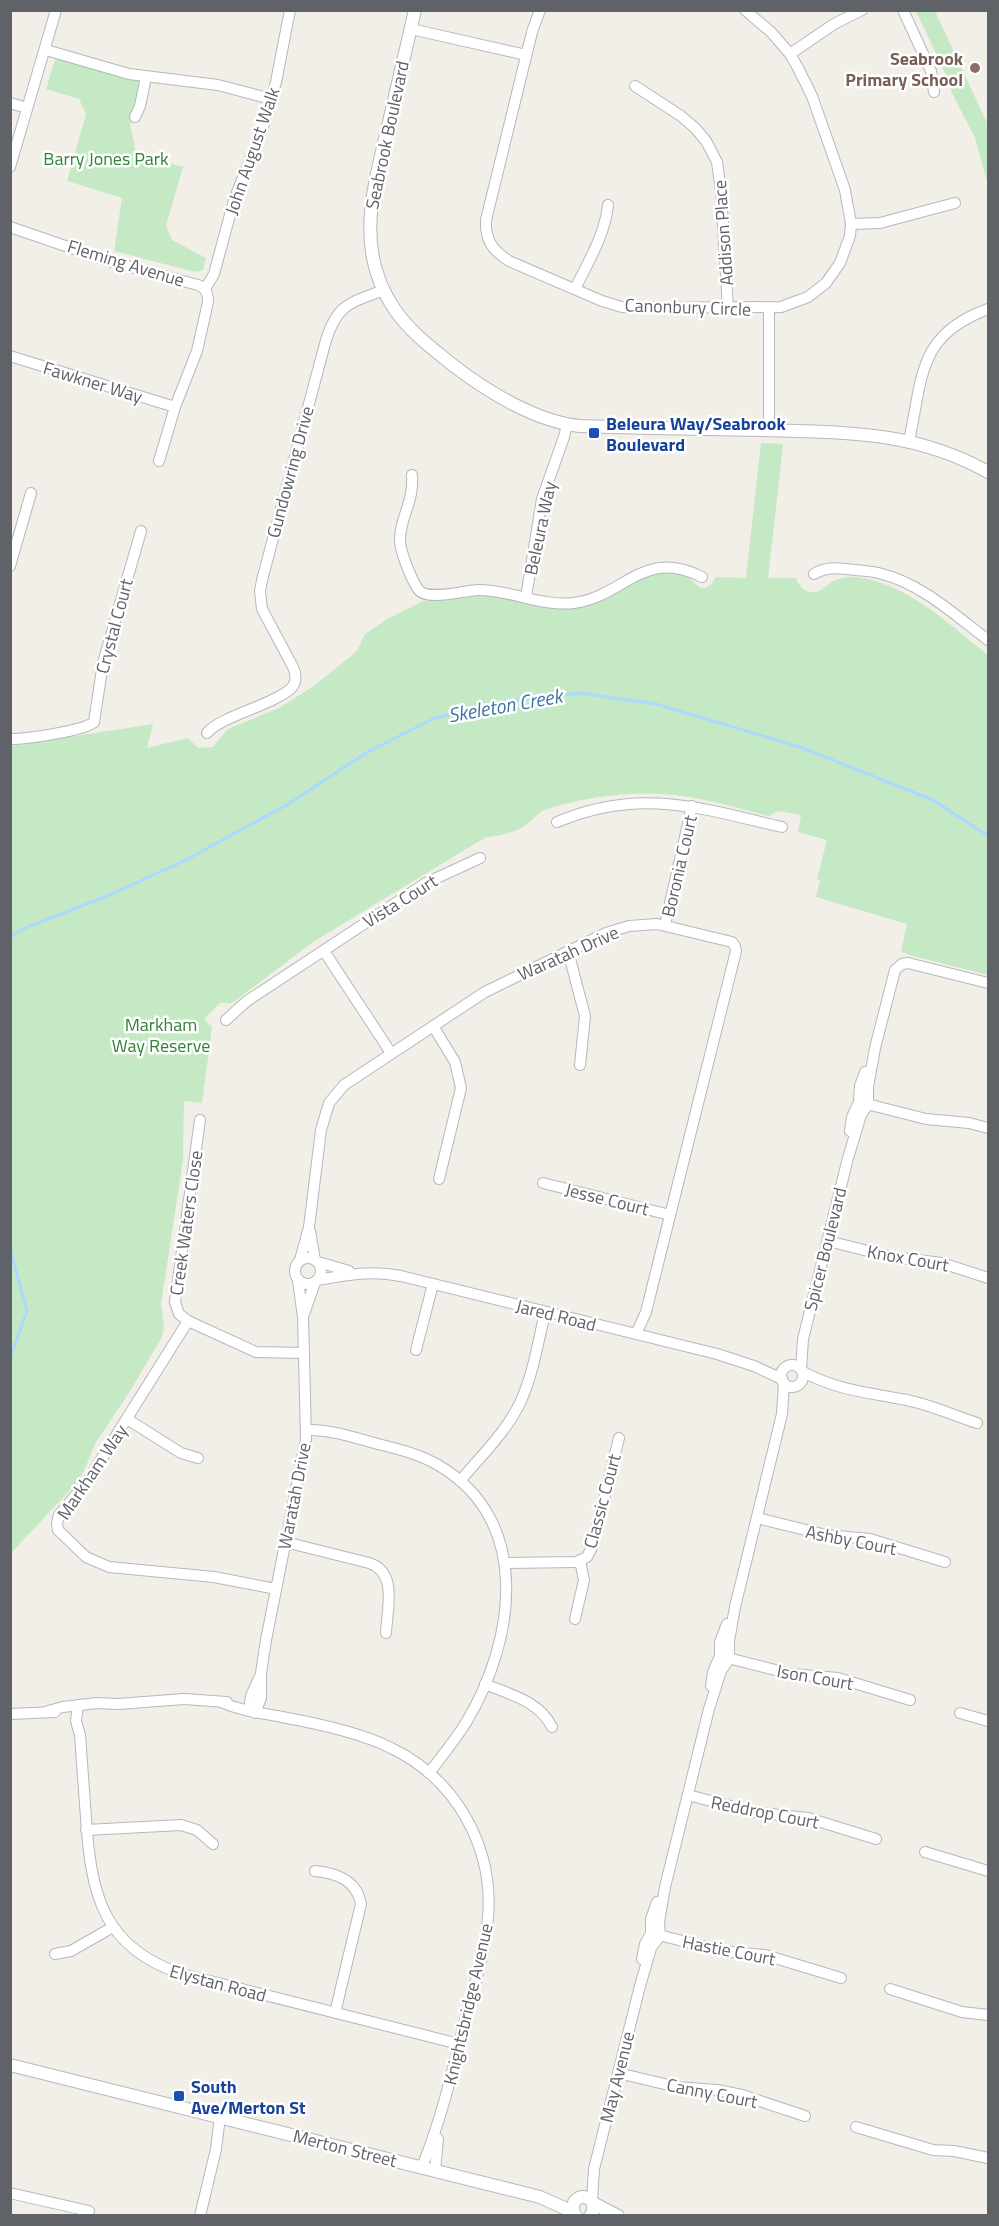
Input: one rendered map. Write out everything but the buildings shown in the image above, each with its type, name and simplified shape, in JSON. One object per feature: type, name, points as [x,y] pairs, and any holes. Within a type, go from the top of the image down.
[{"type":"street","points":[[10,167],[56,10]]},
{"type":"street","name":"John August Walk","points":[[205,289],[214,274],[234,200],[264,124],[290,10]]},
{"type":"street","name":"Seabrook Boulevard","points":[[415,10],[375,183],[369,220],[373,260],[384,290],[404,321],[432,348],[479,384],[545,419],[567,425],[862,433],[909,441],[962,457],[988,472]]},
{"type":"street","name":"Canonbury Circle","points":[[540,10],[526,55],[486,220],[487,237],[494,249],[509,261],[602,301],[622,306],[662,309],[769,309],[800,302],[826,283],[845,253],[851,224],[845,190],[818,110],[790,54],[771,32],[746,10]]},
{"type":"street","points":[[790,54],[834,24],[862,10]]},
{"type":"street","points":[[903,10],[931,71],[934,92]]},
{"type":"street","points":[[411,29],[526,55]]},
{"type":"street","points":[[46,50],[147,77],[218,86],[271,99]]},
{"type":"street","points":[[135,117],[147,77]]},
{"type":"street","name":"Addison Place","points":[[635,86],[681,116],[695,128],[706,141],[717,162],[721,191],[728,309]]},
{"type":"street","points":[[10,103],[27,108]]},
{"type":"street","points":[[851,224],[880,223],[955,203]]},
{"type":"street","points":[[575,288],[599,241],[608,205]]},
{"type":"street","name":"Fleming Avenue","points":[[10,226],[95,257],[198,285],[205,289],[208,296],[200,342],[175,407],[159,461]]},
{"type":"street","name":"Gundowring Drive","points":[[207,733],[216,725],[262,706],[294,685],[296,679],[293,668],[262,609],[260,591],[262,580],[333,318],[351,303],[384,290]]},
{"type":"street","points":[[769,309],[769,431]]},
{"type":"street","points":[[909,441],[922,372],[930,353],[951,328],[972,315],[988,309]]},
{"type":"street","name":"Fawkner Way","points":[[10,356],[175,407]]},
{"type":"street","name":"Beleura Way","points":[[526,597],[542,499],[567,425]]},
{"type":"street","points":[[412,475],[411,500],[400,542],[414,584],[423,594],[430,596],[482,590],[550,603],[581,602],[603,594],[639,573],[664,567],[683,568],[702,577]]},
{"type":"street","points":[[10,566],[31,493]]},
{"type":"street","name":"Crystal Court","points":[[10,739],[76,730],[94,723],[103,663],[141,531]]},
{"type":"street","points":[[814,574],[837,568],[882,573],[933,599],[988,639]]},
{"type":"street","name":"Boronia Court","points":[[557,822],[588,809],[632,802],[652,802],[692,806],[782,827]]},
{"type":"street","name":"Boronia Court","points":[[665,925],[692,806]]},
{"type":"street","name":"Vista Court","points":[[226,1020],[247,1001],[426,883],[480,858]]},
{"type":"street","name":"Waratah Drive","points":[[300,1260],[309,1227],[321,1130],[330,1103],[344,1085],[485,992],[606,933],[629,926],[665,925],[727,940],[735,946],[736,951],[640,1335]]},
{"type":"street","points":[[324,951],[391,1053]]},
{"type":"street","points":[[568,951],[585,1016],[580,1065]]},
{"type":"street","name":"Spicer Boulevard","points":[[802,1371],[803,1339],[868,1087],[875,1048],[894,974],[899,966],[908,963],[988,983]]},
{"type":"street","points":[[433,1026],[455,1062],[460,1088],[439,1179]]},
{"type":"street","points":[[864,1103],[926,1119],[969,1123],[988,1128]]},
{"type":"street","name":"Creek Waters Close","points":[[189,1321],[178,1314],[175,1302],[200,1120]]},
{"type":"street","name":"Jesse Court","points":[[543,1183],[670,1215]]},
{"type":"street","name":"Waratah Drive","points":[[309,1227],[316,1261]]},
{"type":"street","name":"Knox Court","points":[[828,1241],[892,1257],[942,1263],[988,1278]]},
{"type":"street","points":[[308,1258],[316,1261],[321,1274],[316,1281],[308,1285],[298,1281],[294,1270],[300,1260],[308,1258]]},
{"type":"street","name":"Jared Road","points":[[316,1261],[356,1273]]},
{"type":"street","name":"Jared Road","points":[[316,1281],[356,1273],[392,1274],[717,1354],[754,1366],[783,1381]]},
{"type":"street","name":"Waratah Drive","points":[[253,1708],[303,1459],[306,1430],[303,1317],[298,1281]]},
{"type":"street","name":"Waratah Drive","points":[[303,1317],[316,1281]]},
{"type":"street","points":[[416,1350],[433,1284]]},
{"type":"street","points":[[460,1480],[506,1427],[520,1403],[545,1312]]},
{"type":"street","points":[[189,1321],[255,1352],[304,1353]]},
{"type":"street","name":"Markham Way","points":[[189,1321],[81,1490],[59,1515],[57,1526],[62,1536],[86,1557],[109,1567],[214,1577],[276,1589]]},
{"type":"street","name":"Spicer Boulevard","points":[[787,1366],[803,1339]]},
{"type":"street","points":[[757,1518],[782,1414],[782,1373],[787,1366],[795,1365],[830,1386]]},
{"type":"street","name":"Jared Road","points":[[754,1366],[775,1368],[787,1366]]},
{"type":"street","points":[[782,1414],[802,1381],[802,1371]]},
{"type":"street","points":[[783,1381],[789,1386],[830,1386],[870,1395],[903,1399],[977,1423]]},
{"type":"street","points":[[127,1419],[181,1453],[198,1458]]},
{"type":"street","points":[[306,1430],[324,1430],[406,1451],[438,1465],[460,1480],[492,1521],[506,1563],[507,1591],[504,1623],[485,1684],[466,1723],[429,1773]]},
{"type":"street","name":"Classic Court","points":[[506,1563],[580,1561],[587,1557],[592,1548],[619,1438]]},
{"type":"street","name":"Ashby Court","points":[[757,1518],[826,1535],[870,1539],[945,1562]]},
{"type":"street","name":"May Avenue","points":[[588,2206],[594,2169],[640,1986],[659,1923],[665,1887],[709,1709],[711,1678],[714,1666],[725,1657],[720,1642],[735,1607],[757,1518]]},
{"type":"street","points":[[285,1542],[379,1567],[386,1576],[389,1586],[386,1633]]},
{"type":"street","name":"Classic Court","points":[[575,1619],[584,1580],[580,1561]]},
{"type":"street","name":"Ison Court","points":[[725,1657],[791,1674],[837,1678],[910,1700]]},
{"type":"street","points":[[485,1684],[534,1705],[546,1715],[552,1727]]},
{"type":"street","name":"Knightsbridge Avenue","points":[[10,1714],[78,1710],[183,1699],[221,1702],[253,1708],[381,1743],[402,1754],[429,1773],[448,1792],[472,1827],[481,1852],[489,1887],[486,1933],[439,2124],[422,2167]]},
{"type":"street","name":"Elystan Road","points":[[78,1710],[86,1830],[92,1880],[100,1904],[113,1927],[145,1958],[169,1970],[459,2044]]},
{"type":"street","points":[[960,1713],[988,1721]]},
{"type":"street","name":"Reddrop Court","points":[[688,1796],[753,1812],[808,1818],[876,1839]]},
{"type":"street","points":[[86,1830],[181,1825],[197,1830],[213,1844]]},
{"type":"street","points":[[925,1851],[988,1871]]},
{"type":"street","points":[[315,1871],[333,1874],[351,1884],[358,1893],[361,1904],[335,2013]]},
{"type":"street","points":[[55,1954],[71,1951],[113,1927]]},
{"type":"street","name":"Hastie Court","points":[[655,1934],[722,1952],[765,1955],[841,1978]]},
{"type":"street","points":[[890,1989],[962,2012],[988,2015]]},
{"type":"street","name":"Merton Street","points":[[10,2065],[540,2197],[588,2206],[618,2216]]},
{"type":"street","name":"Canny Court","points":[[618,2073],[677,2087],[717,2090],[742,2095],[804,2116]]},
{"type":"street","points":[[200,2216],[225,2118]]},
{"type":"street","name":"Knightsbridge Avenue","points":[[435,2170],[439,2124]]},
{"type":"street","points":[[856,2127],[933,2150],[954,2151],[988,2158]]},
{"type":"street","points":[[10,2193],[89,2211]]},
{"type":"street","name":"Merton Street","points":[[540,2197],[575,2214]]},
{"type":"street","points":[[575,2214],[572,2206],[588,2206]]},
{"type":"green space","points":[[916,11],[935,11],[988,125],[988,185],[975,138],[952,93],[948,79]]},
{"type":"green space","name":"Barry Jones Park","points":[[56,57],[140,82],[137,106],[130,125],[136,153],[183,167],[166,226],[172,240],[206,258],[203,270],[195,272],[114,251],[122,198],[67,181],[86,114],[79,99],[46,89]]},
{"type":"green space","name":"Markham Way Reserve","points":[[761,443],[783,444],[768,578],[796,578],[802,588],[809,592],[817,592],[834,581],[853,577],[881,583],[930,609],[988,655],[988,975],[909,955],[901,951],[907,924],[816,897],[820,880],[817,879],[827,840],[798,832],[801,815],[778,811],[769,816],[689,797],[661,794],[618,795],[547,809],[521,828],[486,837],[313,942],[232,1003],[220,1003],[204,1019],[212,1027],[202,1103],[184,1101],[183,1160],[161,1304],[164,1327],[162,1337],[95,1444],[83,1473],[74,1486],[11,1553],[11,746],[153,724],[147,748],[188,738],[198,748],[213,747],[228,729],[279,708],[314,686],[357,651],[365,634],[389,618],[423,601],[471,595],[496,596],[558,608],[646,575],[665,572],[684,574],[699,587],[705,588],[711,585],[716,577],[746,578]]},
{"type":"waterway","name":"Skeleton Creek","points":[[10,936],[184,861],[290,803],[366,753],[435,718],[500,702],[579,693],[656,704],[800,747],[933,800],[988,836]]},
{"type":"waterway","name":"Skeleton Creek","points":[[10,1249],[27,1311],[10,1358]]},
{"type":"place","name":"Seabrook Primary School","points":[[975,68]]},
{"type":"place","name":"Beleura Way/Seabrook Boulevard","points":[[594,433]]},
{"type":"place","name":"South Ave/Merton St","points":[[179,2096]]}]
